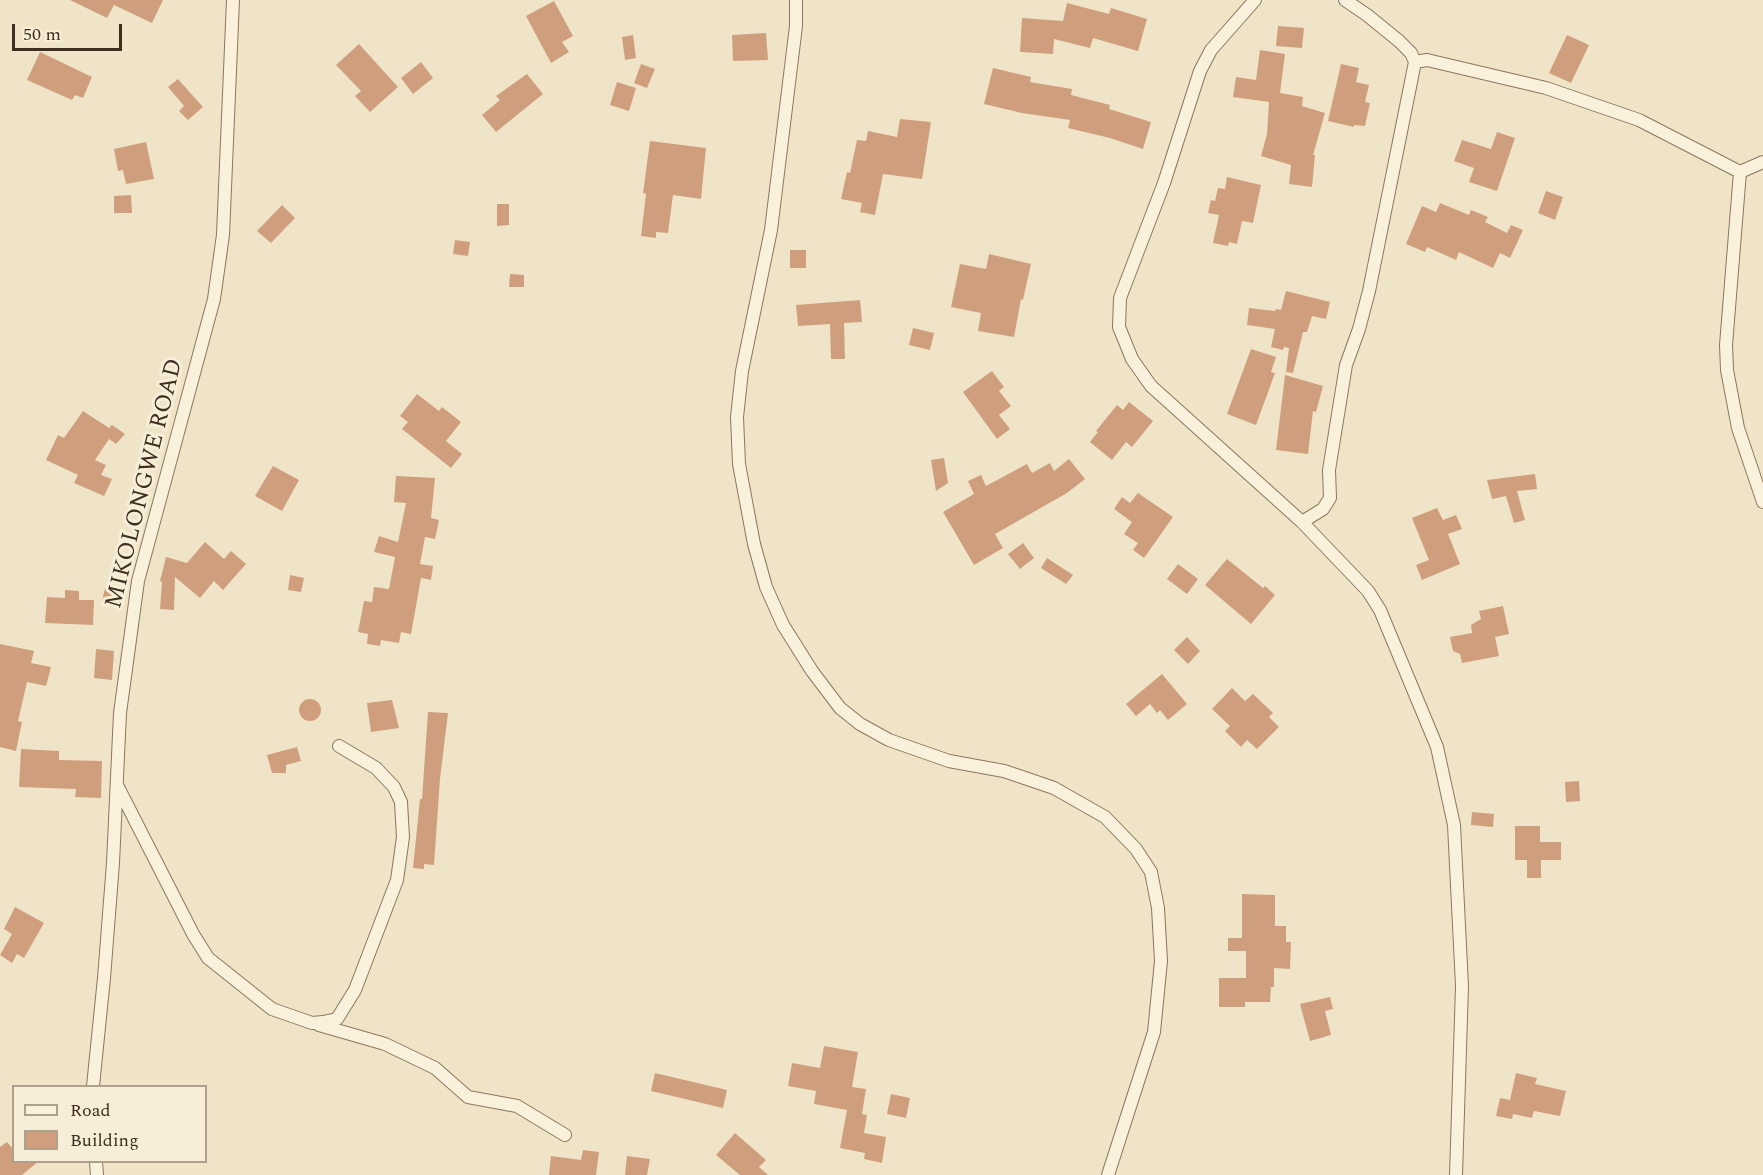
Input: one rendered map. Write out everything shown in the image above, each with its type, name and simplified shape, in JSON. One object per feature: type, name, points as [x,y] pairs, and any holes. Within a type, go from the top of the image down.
[{"type":"street","name":"MIKOLONGWE ROAD","points":[[93,1085],[112,886],[120,713],[138,581],[214,299],[223,235],[231,97],[233,0]]},
{"type":"street","points":[[795,0],[796,26],[771,230],[742,371],[737,417],[739,464],[754,544],[766,587],[783,625],[812,671],[840,708],[853,719],[889,740],[949,761],[1004,771],[1054,788],[1105,817],[1136,849],[1151,872],[1158,908],[1161,961],[1155,1032],[1108,1175]]},
{"type":"street","points":[[1255,0],[1211,50],[1200,71],[1164,183],[1125,282],[1120,298],[1119,327],[1132,360],[1151,386],[1302,522],[1360,580],[1380,610],[1437,747],[1454,825],[1462,986],[1456,1175]]},
{"type":"street","points":[[1302,522],[1323,509],[1330,498],[1329,470],[1346,364],[1359,329],[1369,291],[1415,62],[1411,53],[1399,41],[1345,0]]},
{"type":"street","points":[[1415,62],[1427,60],[1546,88],[1639,120],[1740,172]]},
{"type":"street","points":[[1740,172],[1763,162]]},
{"type":"street","points":[[1740,172],[1726,345],[1727,370],[1738,428],[1763,502]]},
{"type":"street","points":[[312,1023],[337,1019],[355,990],[397,880],[403,837],[401,802],[394,787],[376,768],[339,746]]},
{"type":"street","points":[[117,784],[188,924],[208,958],[272,1009],[385,1044],[435,1068],[468,1097],[517,1106],[565,1135]]},
{"type":"building","points":[[70,0],[163,0],[152,23],[114,5],[107,18]]},
{"type":"building","points":[[554,1],[573,36],[562,42],[569,52],[551,63],[526,16]]},
{"type":"building","points":[[1067,3],[1109,14],[1111,8],[1147,19],[1138,51],[1093,38],[1090,48],[1054,39],[1053,54],[1020,52],[1022,18],[1063,21]]},
{"type":"building","points":[[1278,26],[1304,28],[1302,48],[1276,46]]},
{"type":"building","points":[[766,33],[768,60],[733,61],[732,35]]},
{"type":"building","points":[[633,35],[636,58],[625,60],[622,37]]},
{"type":"building","points":[[1567,35],[1589,45],[1571,83],[1549,73]]},
{"type":"building","points":[[359,44],[398,87],[370,112],[355,96],[361,91],[336,65]]},
{"type":"building","points":[[1260,50],[1285,54],[1280,93],[1303,97],[1302,106],[1325,113],[1313,155],[1315,155],[1312,187],[1289,184],[1291,165],[1261,156],[1267,134],[1269,102],[1233,97],[1236,77],[1256,80]]},
{"type":"building","points":[[40,52],[92,77],[83,98],[75,95],[72,100],[27,80]]},
{"type":"building","points":[[421,62],[433,78],[413,94],[401,78]]},
{"type":"building","points":[[641,64],[655,69],[647,88],[634,83]]},
{"type":"building","points":[[1341,64],[1359,68],[1356,82],[1369,85],[1365,102],[1370,103],[1365,126],[1354,125],[1354,127],[1328,121]]},
{"type":"building","points":[[993,68],[1031,77],[1030,82],[1072,89],[1071,95],[1110,105],[1109,109],[1151,122],[1143,149],[1068,128],[1070,120],[1022,113],[984,104]]},
{"type":"building","points":[[527,74],[543,94],[496,132],[482,115],[500,100],[496,96]]},
{"type":"building","points":[[178,79],[203,107],[188,120],[179,111],[184,106],[168,87]]},
{"type":"building","points":[[617,82],[636,88],[629,111],[610,105]]},
{"type":"building","points":[[900,119],[931,122],[922,179],[883,174],[875,215],[860,212],[862,203],[841,199],[847,172],[850,173],[857,140],[866,141],[868,131],[897,137]]},
{"type":"building","points":[[1497,132],[1515,138],[1497,191],[1469,182],[1474,168],[1454,161],[1462,140],[1491,149]]},
{"type":"building","points":[[650,141],[706,148],[701,199],[673,195],[668,233],[656,232],[656,238],[641,236],[646,194],[643,193]]},
{"type":"building","points":[[146,142],[154,179],[126,184],[123,170],[118,171],[114,149]]},
{"type":"building","points":[[1227,177],[1261,185],[1253,223],[1242,221],[1237,244],[1229,242],[1228,246],[1213,243],[1219,215],[1208,213],[1211,200],[1215,201],[1218,188],[1225,189]]},
{"type":"building","points":[[1546,191],[1563,197],[1555,220],[1538,213]]},
{"type":"building","points":[[131,195],[132,213],[114,213],[114,196]]},
{"type":"building","points":[[1440,203],[1469,215],[1471,210],[1488,217],[1485,222],[1507,233],[1511,225],[1523,230],[1510,258],[1500,253],[1493,268],[1459,252],[1456,260],[1427,247],[1425,252],[1406,244],[1422,206],[1436,212]]},
{"type":"building","points":[[497,204],[509,204],[509,225],[497,226]]},
{"type":"building","points":[[282,205],[295,218],[271,243],[257,231]]},
{"type":"building","points":[[455,240],[470,242],[468,256],[453,254]]},
{"type":"building","points":[[790,250],[806,250],[806,268],[790,268]]},
{"type":"building","points":[[989,254],[1031,264],[1023,300],[1021,299],[1014,337],[978,331],[981,313],[951,307],[960,264],[986,269]]},
{"type":"building","points":[[510,274],[524,275],[524,287],[509,287]]},
{"type":"building","points":[[1286,291],[1330,302],[1326,319],[1312,316],[1307,332],[1303,332],[1293,373],[1286,372],[1289,348],[1284,347],[1283,350],[1271,347],[1275,329],[1247,325],[1249,308],[1281,310]]},
{"type":"building","points":[[860,300],[862,322],[844,323],[845,359],[831,359],[830,324],[798,326],[796,305]]},
{"type":"building","points":[[913,328],[934,333],[930,350],[909,345]]},
{"type":"building","points":[[1251,349],[1276,357],[1271,372],[1275,373],[1256,425],[1227,414]]},
{"type":"building","points":[[992,371],[1004,387],[999,391],[1011,406],[999,415],[1010,429],[997,439],[963,392]]},
{"type":"building","points":[[1285,375],[1323,386],[1316,412],[1313,411],[1308,454],[1276,450]]},
{"type":"building","points":[[417,394],[439,411],[442,407],[461,422],[446,441],[462,454],[451,468],[402,429],[408,422],[400,416]]},
{"type":"building","points":[[1129,402],[1153,421],[1132,447],[1126,442],[1112,460],[1090,442],[1117,405],[1123,410]]},
{"type":"building","points":[[83,411],[109,428],[112,425],[125,434],[116,444],[109,439],[95,460],[106,465],[101,475],[112,479],[104,496],[74,483],[78,475],[46,460],[58,435],[64,438]]},
{"type":"building","points":[[944,458],[948,483],[936,491],[931,460]]},
{"type":"building","points":[[1069,459],[1085,479],[1067,493],[995,534],[1003,548],[974,565],[943,512],[974,494],[968,481],[981,475],[986,486],[1027,464],[1032,473],[1050,463],[1054,471]]},
{"type":"building","points":[[273,466],[299,480],[282,511],[255,496]]},
{"type":"building","points":[[1535,474],[1537,489],[1517,491],[1525,520],[1514,523],[1506,496],[1492,499],[1487,480]]},
{"type":"building","points":[[396,476],[435,478],[431,518],[439,520],[435,539],[425,537],[420,564],[433,566],[431,580],[421,578],[411,634],[401,632],[399,643],[381,640],[380,646],[367,644],[368,634],[358,632],[364,601],[372,602],[374,587],[389,589],[395,557],[374,552],[379,536],[398,542],[406,503],[394,502]]},
{"type":"building","points":[[1138,493],[1173,517],[1144,558],[1133,550],[1138,543],[1124,534],[1132,522],[1114,509],[1122,497],[1130,503]]},
{"type":"building","points":[[1437,508],[1443,520],[1456,515],[1462,529],[1448,534],[1460,564],[1422,580],[1416,565],[1429,560],[1412,518]]},
{"type":"building","points":[[205,542],[224,559],[231,551],[246,564],[223,590],[214,581],[200,598],[175,577],[174,610],[160,609],[162,582],[160,581],[166,557],[187,563]]},
{"type":"building","points":[[1023,543],[1034,558],[1020,569],[1008,554]]},
{"type":"building","points":[[1047,558],[1073,575],[1066,584],[1041,568]]},
{"type":"building","points":[[1227,559],[1275,595],[1251,624],[1205,585]]},
{"type":"building","points":[[1178,564],[1198,579],[1187,594],[1167,579]]},
{"type":"building","points":[[290,575],[304,578],[301,592],[288,590]]},
{"type":"building","points":[[105,588],[119,591],[117,604],[102,601]]},
{"type":"building","points":[[65,590],[79,591],[79,600],[94,600],[93,625],[45,623],[47,597],[65,598]]},
{"type":"building","points":[[1503,606],[1509,634],[1495,637],[1499,656],[1462,663],[1460,654],[1453,651],[1450,637],[1472,633],[1471,625],[1481,619],[1479,611]]},
{"type":"building","points":[[1187,637],[1200,651],[1188,664],[1174,650]]},
{"type":"building","points":[[0,644],[34,651],[31,663],[51,667],[46,686],[27,682],[18,721],[22,722],[16,751],[0,747]]},
{"type":"building","points":[[96,649],[114,651],[112,680],[94,678]]},
{"type":"building","points":[[1162,674],[1187,704],[1168,720],[1160,710],[1157,713],[1150,704],[1136,716],[1126,704]]},
{"type":"building","points":[[1232,688],[1245,701],[1253,694],[1273,713],[1269,717],[1279,727],[1257,749],[1247,740],[1241,747],[1225,731],[1230,726],[1212,709]]},
{"type":"building","points":[[310,699],[318,702],[321,710],[318,718],[310,721],[302,718],[299,710],[302,702]]},
{"type":"building","points":[[392,700],[399,728],[371,732],[367,703]]},
{"type":"building","points":[[428,712],[448,713],[440,779],[434,865],[424,864],[424,869],[413,868],[420,799],[422,799]]},
{"type":"building","points":[[297,747],[301,761],[286,765],[286,773],[272,773],[267,755]]},
{"type":"building","points":[[21,749],[59,751],[59,760],[102,761],[101,798],[75,797],[76,789],[19,787]]},
{"type":"building","points":[[1579,781],[1580,801],[1566,802],[1565,782]]},
{"type":"building","points":[[1472,812],[1494,814],[1493,827],[1471,825]]},
{"type":"building","points":[[1515,826],[1540,826],[1540,842],[1561,842],[1561,860],[1541,860],[1541,878],[1527,878],[1527,860],[1515,860]]},
{"type":"building","points":[[1242,894],[1275,895],[1275,926],[1286,926],[1286,942],[1291,942],[1290,969],[1274,968],[1274,987],[1271,987],[1270,1002],[1245,1002],[1245,1007],[1219,1007],[1219,978],[1246,978],[1246,951],[1228,951],[1228,938],[1242,938]]},
{"type":"building","points":[[15,907],[44,923],[24,958],[17,954],[12,963],[0,955],[12,934],[4,929]]},
{"type":"building","points":[[1330,997],[1333,1009],[1325,1011],[1331,1035],[1310,1041],[1300,1004]]},
{"type":"building","points":[[824,1046],[858,1052],[852,1087],[866,1089],[862,1114],[867,1115],[864,1133],[886,1137],[882,1163],[864,1159],[865,1153],[840,1148],[847,1110],[814,1104],[816,1091],[788,1086],[792,1063],[820,1068]]},
{"type":"building","points":[[655,1073],[727,1090],[723,1108],[651,1091]]},
{"type":"building","points":[[1516,1073],[1537,1078],[1535,1084],[1566,1091],[1560,1116],[1534,1111],[1532,1118],[1513,1114],[1512,1119],[1496,1116],[1500,1098],[1510,1100]]},
{"type":"building","points":[[891,1094],[910,1098],[906,1118],[887,1114]]},
{"type":"building","points":[[735,1133],[766,1160],[759,1167],[768,1175],[740,1175],[716,1155]]},
{"type":"building","points":[[7,1142],[12,1148],[12,1163],[37,1163],[22,1175],[0,1175],[0,1147]]},
{"type":"building","points":[[583,1150],[599,1152],[596,1175],[549,1175],[551,1156],[581,1160]]},
{"type":"building","points":[[627,1156],[650,1159],[647,1175],[625,1175]]}]
